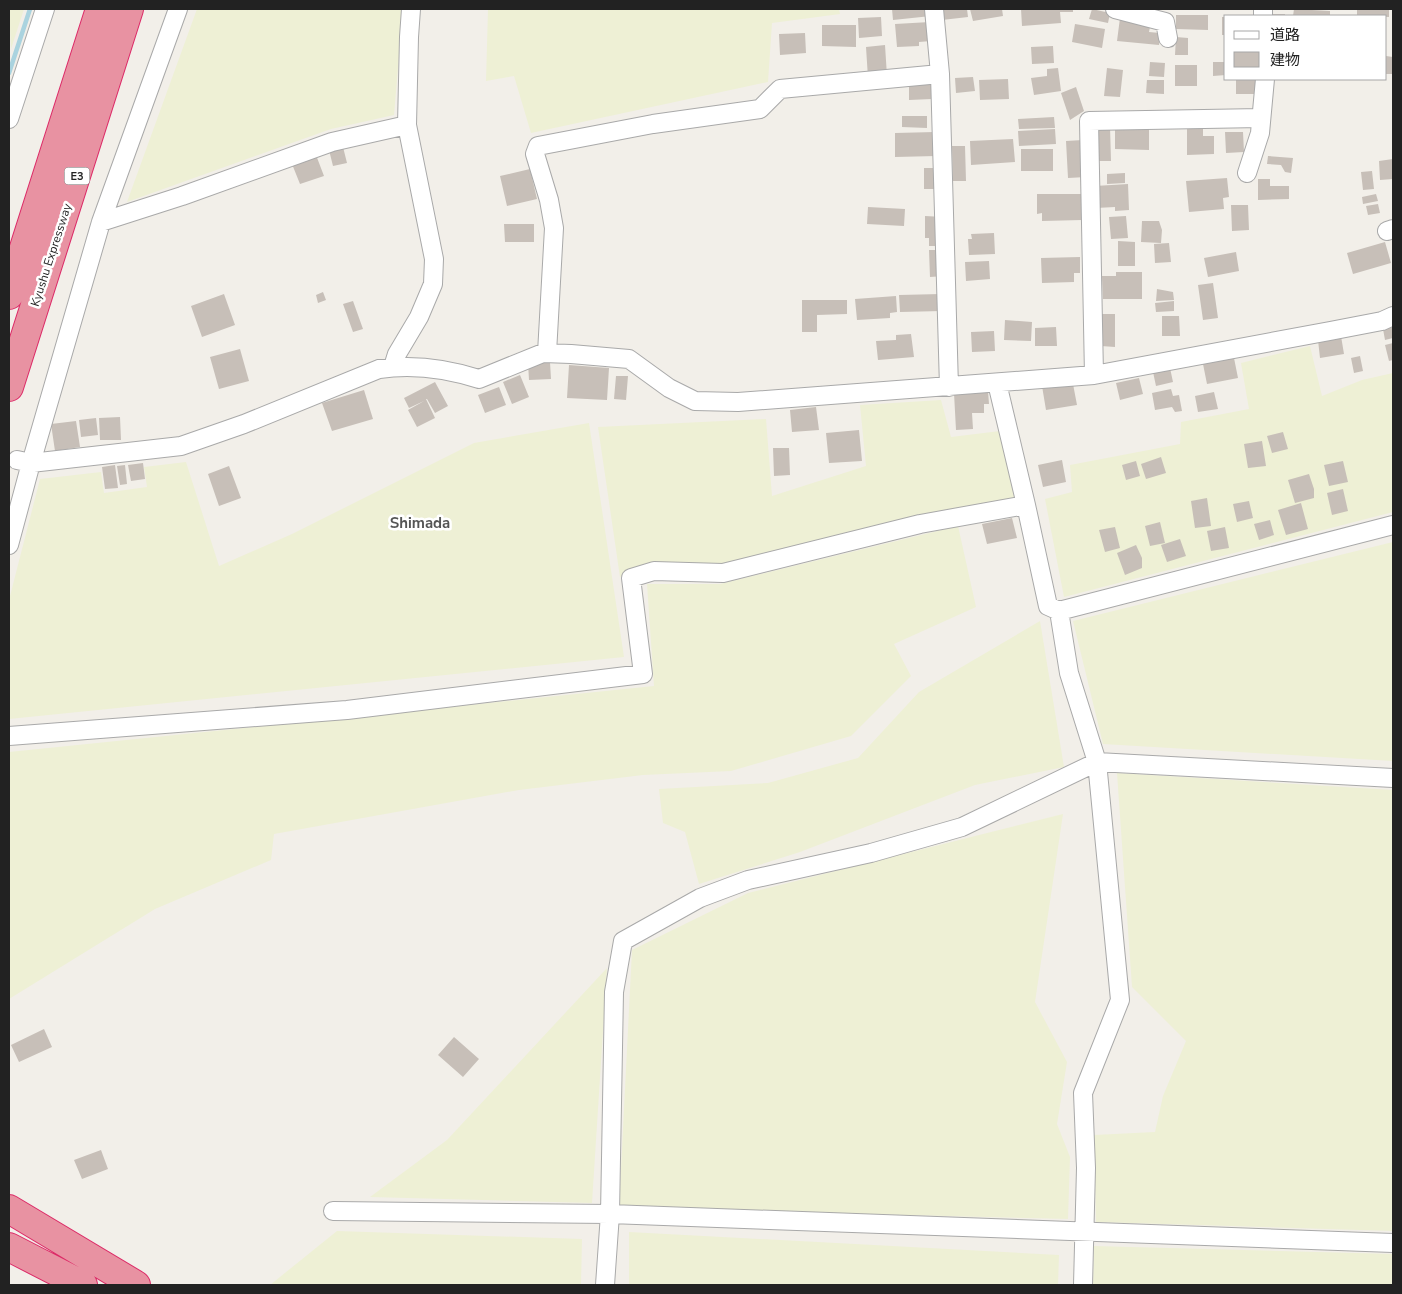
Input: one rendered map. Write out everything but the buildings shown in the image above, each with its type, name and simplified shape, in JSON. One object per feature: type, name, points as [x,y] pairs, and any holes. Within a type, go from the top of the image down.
[{"type":"highway","name":"E3","points":[[9,295],[100,9]]},
{"type":"highway","name":"Kyushu Expressway","points":[[9,387],[129,9]]},
{"type":"highway","points":[[9,276],[46,180]]},
{"type":"highway","points":[[9,403],[23,342]]},
{"type":"highway","points":[[9,1209],[136,1285]]},
{"type":"highway","points":[[9,1226],[123,1285]]},
{"type":"highway","points":[[9,1247],[83,1285]]},
{"type":"highway","points":[[9,1268],[44,1285]]},
{"type":"street","points":[[9,119],[45,9]]},
{"type":"street","points":[[9,545],[24,462],[101,222],[178,9]]},
{"type":"street","points":[[393,367],[397,354],[419,316],[433,284],[434,259],[407,125],[408,36],[411,9]]},
{"type":"street","points":[[934,9],[940,74],[949,387]]},
{"type":"street","points":[[1115,9],[1165,22],[1168,38]]},
{"type":"street","points":[[548,353],[554,228],[550,200],[535,154],[538,146],[653,124],[760,109],[780,89],[940,74]]},
{"type":"street","points":[[1247,173],[1260,133],[1265,80]]},
{"type":"street","points":[[1094,375],[1089,121],[1261,118]]},
{"type":"street","points":[[101,222],[332,142],[407,125]]},
{"type":"street","points":[[24,462],[181,446],[244,424],[379,369],[393,367],[438,370],[479,379],[543,353],[629,359],[669,388],[695,401],[738,402],[1094,375],[1330,331],[1393,316]]},
{"type":"street","points":[[996,383],[1026,505],[1048,606],[1059,611],[1393,525]]},
{"type":"street","points":[[9,736],[347,710],[642,674],[631,578],[654,571],[723,573],[920,524],[1026,505]]},
{"type":"street","points":[[1059,611],[1069,673],[1097,762],[1120,1000],[1083,1094],[1086,1168],[1083,1285]]},
{"type":"street","points":[[605,1285],[610,1214],[614,992],[623,941],[700,898],[748,880],[871,853],[962,827],[1097,762],[1393,778]]},
{"type":"street","points":[[333,1211],[610,1214],[1393,1243]]},
{"type":"green space","points":[[9,9],[24,9],[11,49],[10,28]]},
{"type":"green space","points":[[197,9],[403,9],[394,115],[331,129],[127,202]]},
{"type":"green space","points":[[488,9],[839,9],[840,14],[772,23],[768,82],[531,133],[514,76],[486,81]]},
{"type":"green space","points":[[1310,346],[1322,396],[1362,380],[1393,373],[1393,512],[1064,597],[1045,499],[1072,492],[1070,465],[1180,444],[1181,422],[1249,409],[1241,363]]},
{"type":"green space","points":[[941,400],[951,437],[1000,431],[1015,498],[921,515],[711,570],[647,563],[620,577],[598,427],[766,419],[772,496],[866,466],[860,405]]},
{"type":"green space","points":[[589,423],[624,657],[9,719],[9,600],[40,479],[101,472],[104,493],[147,487],[144,467],[186,462],[219,566],[292,534],[474,443]]},
{"type":"green space","points":[[958,526],[976,607],[894,644],[911,676],[851,736],[731,771],[643,775],[519,790],[274,834],[271,860],[155,909],[9,999],[9,752],[654,686],[647,584],[720,584]]},
{"type":"green space","points":[[1393,542],[1393,761],[1103,744],[1073,621]]},
{"type":"green space","points":[[1040,621],[1064,767],[975,785],[800,852],[699,884],[685,832],[663,823],[659,789],[768,783],[858,758],[919,692]]},
{"type":"green space","points":[[1117,773],[1393,790],[1393,1231],[1096,1222],[1094,1135],[1155,1132],[1163,1096],[1186,1041],[1132,987]]},
{"type":"green space","points":[[1063,814],[1035,1002],[1067,1062],[1057,1124],[1070,1157],[1068,1219],[619,1208],[632,950],[748,893]]},
{"type":"green space","points":[[607,968],[592,1203],[370,1197],[447,1140]]},
{"type":"green space","points":[[337,1231],[582,1239],[581,1285],[270,1285]]},
{"type":"green space","points":[[629,1232],[1059,1255],[1058,1285],[629,1285]]},
{"type":"green space","points":[[1094,1246],[1393,1254],[1393,1285],[1093,1285]]},
{"type":"waterway","points":[[9,73],[30,9]]},
{"type":"district","name":"Shimada","points":[[420,523]]}]
